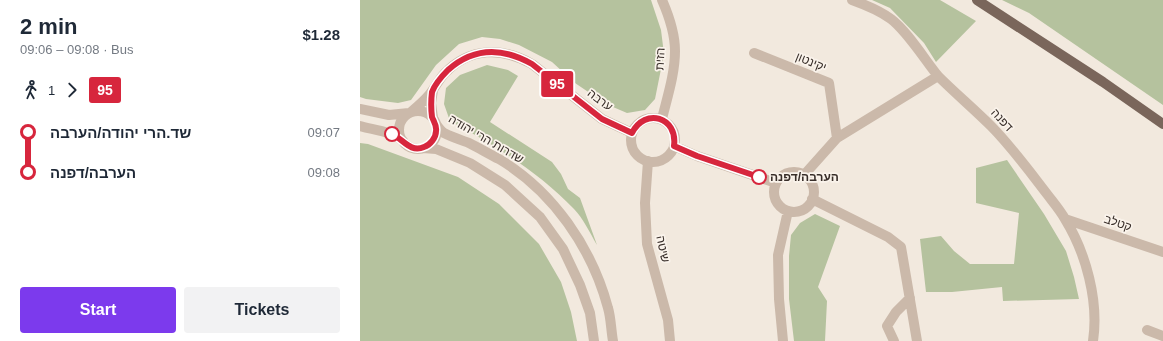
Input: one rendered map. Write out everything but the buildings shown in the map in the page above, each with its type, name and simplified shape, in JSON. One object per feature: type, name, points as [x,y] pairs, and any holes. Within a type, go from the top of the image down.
[{"type":"main road","points":[[977,0],[1103,82],[1163,124]]},
{"type":"street","name":"הזית","points":[[662,0],[673,33],[675,52],[673,74],[662,119]]},
{"type":"street","points":[[804,175],[837,138],[938,76],[892,20],[873,8],[852,0]]},
{"type":"street","name":"ערבה","points":[[410,112],[429,95],[444,73],[464,58],[491,52],[507,53],[520,57],[532,64],[602,119],[632,133]]},
{"type":"street","name":"יקינטון","points":[[754,53],[829,83],[837,138]]},
{"type":"street","name":"דפנה","points":[[938,76],[992,127],[1032,173],[1065,219],[1078,244],[1086,268],[1094,306],[1095,328],[1093,341]]},
{"type":"street","name":"ערבה","points":[[434,88],[431,103],[434,121]]},
{"type":"street","points":[[360,109],[389,116],[416,111],[422,111],[428,114],[434,121],[436,131],[435,137],[429,145],[423,148]]},
{"type":"street","points":[[405,144],[399,133],[399,126],[401,120],[410,112]]},
{"type":"street","points":[[647,118],[662,119],[671,127],[674,133],[675,140],[671,152],[667,157],[654,162],[641,158],[635,154],[630,140],[635,126],[640,121],[647,118]]},
{"type":"street","name":"שדרות הרי יהודה","points":[[434,121],[443,132],[471,144],[516,171],[554,205],[578,239],[598,278],[608,310],[613,341]]},
{"type":"street","points":[[360,126],[398,137],[410,147],[436,149],[470,163],[505,185],[518,196],[540,217],[563,249],[580,285],[590,314],[594,341]]},
{"type":"street","points":[[674,146],[697,156],[776,183]]},
{"type":"street","name":"שיטה","points":[[648,161],[645,203],[647,244],[668,320],[670,341]]},
{"type":"street","points":[[792,172],[798,172],[804,175],[813,186],[814,192],[809,204],[800,211],[794,212],[783,209],[775,200],[774,194],[776,183],[779,178],[792,172]]},
{"type":"street","points":[[812,199],[888,237],[901,247],[917,341]]},
{"type":"street","points":[[783,341],[779,299],[778,255],[788,211]]},
{"type":"street","name":"קטלב","points":[[1065,219],[1163,252]]},
{"type":"street","points":[[894,341],[887,326],[896,312],[910,298]]},
{"type":"street","points":[[1147,330],[1163,336]]},
{"type":"green space","points":[[360,0],[651,0],[661,30],[664,54],[655,99],[645,110],[627,113],[606,104],[575,83],[552,62],[519,45],[500,39],[482,37],[459,44],[436,65],[411,100],[398,103],[360,97]]},
{"type":"green space","points":[[872,0],[940,0],[976,21],[936,62],[924,43],[890,8]]},
{"type":"green space","points":[[1002,0],[1163,0],[1163,105],[1029,13]]},
{"type":"green space","points":[[487,65],[508,70],[518,76],[490,122],[552,162],[561,174],[568,189],[580,198],[597,245],[577,213],[546,183],[499,149],[450,121],[444,104],[446,88],[460,75]]},
{"type":"green space","points":[[360,143],[368,144],[458,177],[499,204],[539,244],[561,282],[571,312],[577,341],[360,341]]},
{"type":"green space","points":[[1007,160],[1044,214],[1066,251],[1079,299],[1003,301],[1002,287],[952,292],[926,292],[920,239],[941,236],[954,251],[970,264],[1014,264],[1019,213],[976,203],[976,168]]},
{"type":"green space","points":[[815,214],[840,226],[818,287],[827,301],[825,341],[794,341],[789,299],[789,256],[791,235],[800,223]]},
{"type":"bus line","name":"95","points":[[392,134],[410,147],[423,148],[429,145],[435,137],[436,131],[436,124],[432,111],[432,94],[434,88],[444,73],[464,58],[491,52],[507,53],[520,57],[532,64],[602,119],[632,133],[635,126],[640,121],[647,118],[662,119],[671,127],[674,133],[674,146],[697,156],[759,177]]},
{"type":"place","name":"הערבה/דפנה","points":[[759,177]]}]
